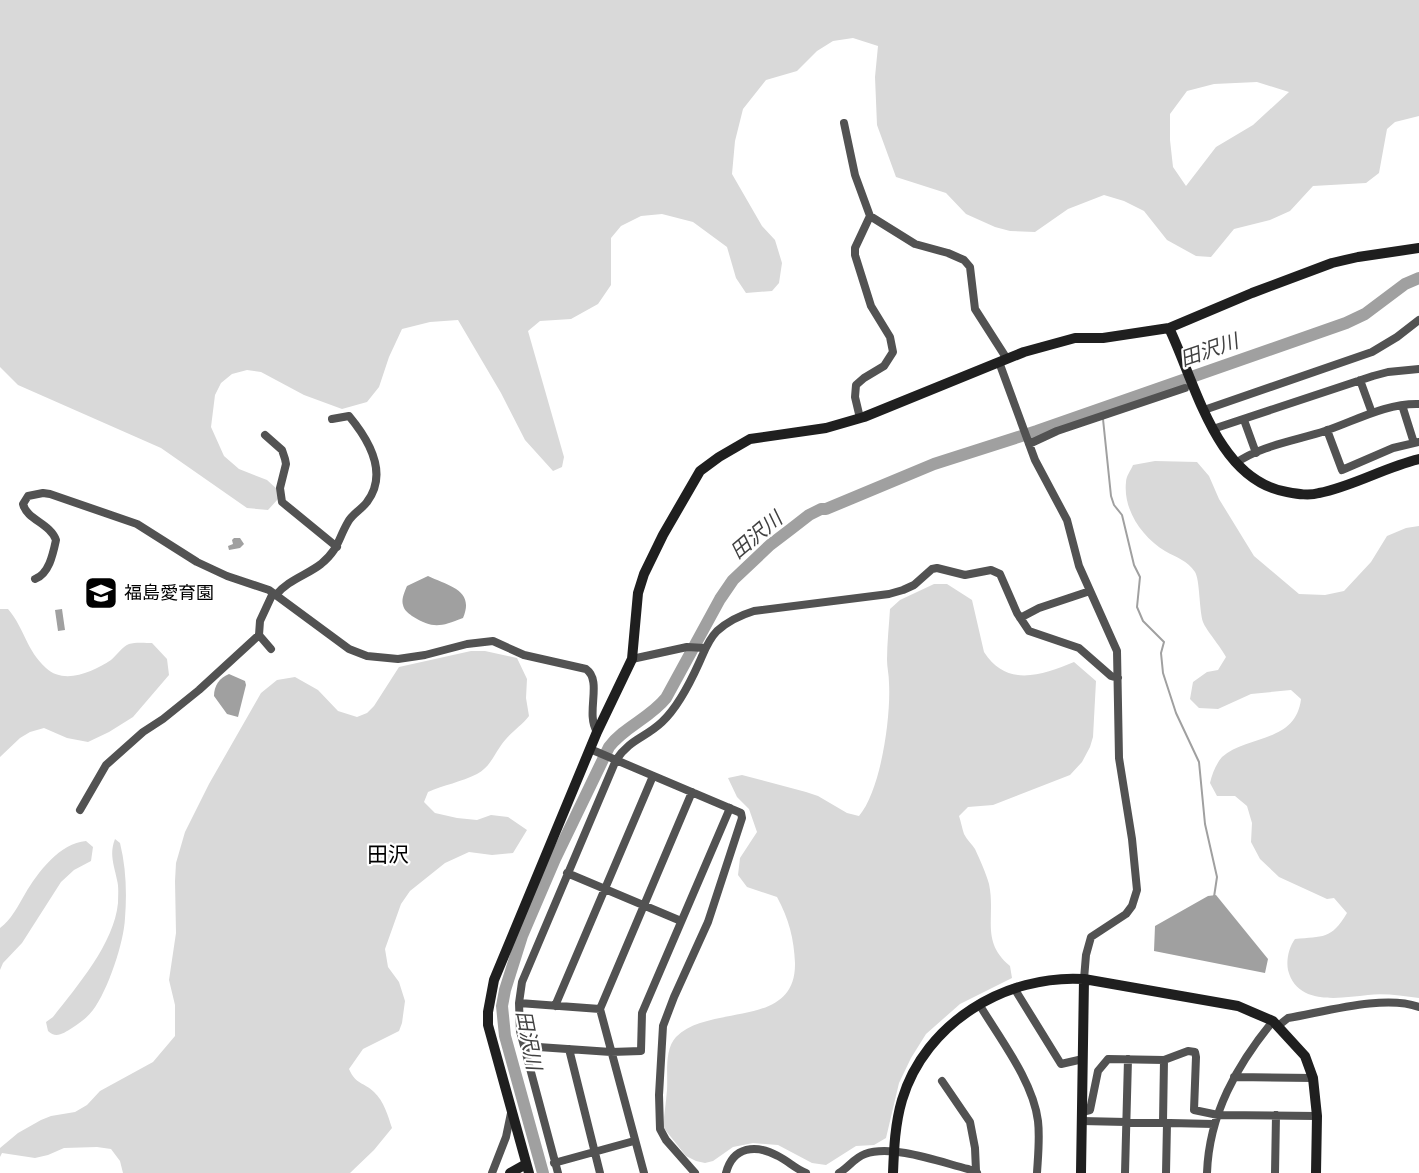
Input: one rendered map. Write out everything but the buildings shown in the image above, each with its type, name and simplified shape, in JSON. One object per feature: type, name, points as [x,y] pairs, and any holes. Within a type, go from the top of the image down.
[{"type":"street","points":[[844,123],[855,175],[870,216],[915,244],[948,253],[964,260],[969,265],[975,309],[1003,360],[1035,460],[1067,520],[1078,566],[1117,651],[1119,758],[1132,839],[1137,890],[1132,906],[1126,914],[1091,938],[1086,955],[1080,1173]]},
{"type":"street","points":[[860,418],[855,397],[856,385],[884,366],[893,352],[890,337],[871,306],[855,255],[855,248],[870,216]]},
{"type":"street","points":[[510,1173],[528,1169],[488,1025],[491,994],[505,950],[597,732],[632,659],[638,593],[645,573],[663,535],[700,471],[726,452],[750,439],[826,428],[860,418],[1003,360],[1075,338],[1103,338],[1169,328],[1332,263],[1419,248]]},
{"type":"street","points":[[1204,410],[1372,352],[1419,320]]},
{"type":"street","points":[[1169,328],[1213,429],[1236,463],[1257,481],[1270,487],[1304,495],[1318,494],[1344,487],[1400,464],[1419,459]]},
{"type":"street","points":[[1213,429],[1360,380],[1388,372],[1419,369]]},
{"type":"street","points":[[1360,380],[1372,413]]},
{"type":"street","points":[[1029,444],[1057,431],[1185,388]]},
{"type":"street","points":[[1236,463],[1256,453],[1372,413],[1402,405],[1419,404]]},
{"type":"street","points":[[1327,430],[1342,470],[1393,448],[1417,442],[1402,405]]},
{"type":"street","points":[[80,810],[106,765],[142,732],[163,719],[199,690],[259,635],[260,621],[275,594],[282,587],[318,567],[337,548],[348,520],[367,502],[378,476],[374,456],[364,436],[349,416],[332,418]]},
{"type":"street","points":[[1244,420],[1256,453]]},
{"type":"street","points":[[265,435],[282,450],[285,459],[286,464],[280,488],[282,502],[337,548]]},
{"type":"street","points":[[35,579],[40,577],[51,561],[56,540],[50,529],[27,511],[23,504],[28,496],[43,493],[74,501],[130,522],[197,562],[275,594],[349,649],[367,656],[412,658],[467,644],[493,641],[524,655],[586,669],[590,671],[594,679],[591,714],[597,732]]},
{"type":"street","points":[[558,1173],[519,1024],[520,991],[527,966],[616,760],[628,744],[661,723],[672,710],[700,662],[702,648],[716,632],[754,611],[889,594],[903,590],[914,585],[932,569],[937,568],[965,575],[991,570],[1000,574],[1020,618],[1029,631],[1079,648],[1111,676],[1118,678]]},
{"type":"street","points":[[1020,618],[1039,608],[1090,591]]},
{"type":"street","points":[[259,635],[271,649]]},
{"type":"street","points":[[632,659],[687,647],[702,648]]},
{"type":"street","points":[[590,749],[741,813],[742,818],[708,922],[663,1026],[659,1095],[660,1129],[666,1140],[695,1173]]},
{"type":"street","points":[[555,1006],[653,776]]},
{"type":"street","points":[[644,1173],[600,1009],[692,792]]},
{"type":"street","points":[[524,1046],[611,1053],[641,1052],[642,1013],[730,808]]},
{"type":"street","points":[[567,873],[681,921]]},
{"type":"street","points":[[894,1173],[896,1128],[902,1100],[919,1062],[943,1033],[979,1004],[1014,988],[1066,978],[1084,979],[1238,1005],[1275,1023],[1305,1056],[1312,1078],[1317,1116],[1316,1173]]},
{"type":"street","points":[[1014,988],[1061,1064],[1083,1059]]},
{"type":"street","points":[[1207,1173],[1214,1124],[1234,1077],[1251,1048],[1275,1023],[1288,1018],[1390,1002],[1419,1007]]},
{"type":"street","points":[[519,1003],[600,1009]]},
{"type":"street","points":[[979,1004],[1032,1096],[1039,1127],[1037,1173]]},
{"type":"street","points":[[569,1049],[600,1173]]},
{"type":"street","points":[[1082,1116],[1090,1110],[1096,1078],[1102,1064],[1108,1059],[1164,1060],[1188,1051],[1195,1052],[1197,1070],[1194,1110],[1218,1115],[1317,1116]]},
{"type":"street","points":[[1125,1173],[1128,1059]]},
{"type":"street","points":[[1164,1060],[1166,1173]]},
{"type":"street","points":[[1234,1077],[1312,1078]]},
{"type":"street","points":[[839,1173],[856,1158],[867,1153],[894,1152],[977,1172],[970,1122],[942,1081]]},
{"type":"street","points":[[492,1173],[506,1137],[512,1111]]},
{"type":"street","points":[[1275,1173],[1276,1115]]},
{"type":"street","points":[[1082,1116],[1126,1122],[1214,1124]]},
{"type":"street","points":[[554,1163],[634,1141]]},
{"type":"street","points":[[726,1173],[735,1155],[750,1150],[761,1150],[778,1155],[806,1173]]},
{"type":"shaded area","points":[[0,0],[1419,0],[1419,116],[1395,122],[1387,129],[1379,173],[1366,183],[1313,186],[1290,211],[1270,220],[1234,229],[1211,257],[1196,256],[1167,240],[1144,211],[1124,201],[1104,195],[1068,209],[1035,232],[1010,231],[966,214],[946,193],[896,177],[877,125],[875,77],[878,46],[853,38],[833,41],[817,51],[797,71],[766,80],[743,109],[735,141],[732,174],[762,226],[775,240],[782,263],[779,283],[772,291],[746,293],[736,278],[727,247],[693,222],[662,214],[641,216],[621,226],[611,238],[611,285],[598,304],[571,319],[540,321],[528,331],[564,457],[562,467],[553,471],[525,440],[501,393],[458,320],[430,322],[402,329],[379,387],[367,402],[342,409],[304,395],[261,372],[247,370],[232,374],[221,383],[215,395],[211,427],[224,456],[239,469],[267,480],[278,490],[278,499],[268,510],[247,508],[161,448],[18,385],[0,367]],"holes":[[[1257,82],[1289,92],[1253,125],[1216,147],[1186,186],[1173,167],[1170,114],[1187,91],[1214,84]]]},
{"type":"shaded area","points":[[1155,461],[1197,462],[1209,476],[1219,499],[1254,556],[1299,594],[1325,595],[1344,591],[1371,562],[1387,536],[1406,528],[1419,526],[1419,998],[1381,994],[1321,997],[1300,990],[1293,982],[1287,962],[1295,939],[1326,935],[1336,928],[1347,913],[1334,898],[1327,899],[1279,877],[1260,859],[1251,842],[1252,823],[1247,806],[1235,796],[1217,796],[1210,783],[1214,769],[1222,757],[1232,750],[1280,731],[1290,724],[1297,713],[1301,699],[1291,690],[1251,694],[1218,709],[1199,708],[1190,699],[1193,682],[1207,672],[1218,670],[1226,657],[1203,622],[1195,572],[1185,562],[1165,551],[1149,538],[1131,512],[1126,492],[1128,475],[1133,465]]},
{"type":"shaded area","points":[[234,538],[240,538],[244,544],[240,548],[229,550],[228,546],[233,544]]},
{"type":"shaded area","points":[[428,576],[451,586],[463,595],[466,609],[463,618],[442,625],[431,625],[405,610],[402,600],[407,586]]},
{"type":"shaded area","points":[[934,584],[947,584],[972,600],[984,652],[1003,671],[1014,674],[1038,674],[1074,662],[1096,681],[1093,737],[1082,762],[1070,775],[993,805],[968,807],[959,816],[964,834],[975,849],[988,880],[991,896],[992,938],[1001,957],[1010,966],[1012,978],[960,1004],[926,1034],[899,1083],[886,1138],[874,1145],[856,1146],[826,1165],[812,1163],[778,1145],[753,1143],[733,1147],[713,1161],[705,1163],[696,1161],[686,1156],[663,1127],[668,1055],[672,1042],[691,1027],[766,1007],[781,998],[792,984],[795,963],[790,929],[777,897],[747,887],[738,875],[740,858],[757,832],[749,809],[737,797],[728,778],[742,775],[806,792],[818,796],[847,813],[859,816],[867,804],[879,771],[886,733],[889,697],[887,660],[890,609],[900,600]]},
{"type":"shaded area","points":[[0,609],[8,609],[34,654],[53,673],[61,676],[78,675],[96,669],[111,660],[129,644],[152,643],[167,659],[169,675],[133,717],[109,732],[88,742],[67,738],[44,728],[20,738],[0,757]]},
{"type":"shaded area","points":[[62,609],[65,630],[58,631],[55,610]]},
{"type":"shaded area","points":[[471,651],[485,651],[517,658],[527,679],[526,698],[529,716],[506,739],[482,771],[428,792],[424,802],[435,813],[477,820],[491,815],[508,817],[527,830],[513,853],[492,855],[469,852],[445,863],[410,891],[401,904],[385,949],[388,967],[399,982],[405,1001],[402,1023],[399,1031],[363,1049],[349,1069],[354,1078],[370,1089],[380,1100],[392,1128],[374,1150],[350,1173],[123,1173],[120,1161],[111,1149],[97,1147],[64,1148],[35,1158],[2,1153],[0,1157],[0,1148],[18,1133],[41,1120],[75,1112],[87,1105],[100,1091],[153,1062],[175,1036],[175,1005],[169,980],[176,933],[176,863],[185,832],[209,784],[261,693],[277,680],[295,677],[318,690],[338,711],[357,717],[367,713],[374,706],[399,667]]},
{"type":"shaded area","points":[[229,674],[245,681],[246,685],[238,717],[227,714],[214,696],[218,683]]},
{"type":"shaded area","points":[[115,839],[120,843],[122,852],[126,890],[124,928],[118,952],[104,991],[91,1013],[66,1032],[54,1035],[48,1031],[46,1022],[53,1017],[93,964],[110,934],[115,918],[118,883],[112,855]]},
{"type":"shaded area","points":[[86,841],[93,847],[91,861],[74,870],[61,882],[22,943],[3,963],[0,970],[0,928],[11,917],[36,877],[51,860],[67,847]]},
{"type":"shaded area","points":[[1216,895],[1268,959],[1265,973],[1154,951],[1155,926],[1208,896]]},
{"type":"waterway","name":"田沢川","points":[[543,1173],[505,1036],[502,1006],[522,936],[555,859],[609,747],[666,698],[720,599],[733,580],[770,545],[809,515],[821,509],[826,509],[934,464],[1037,431],[1346,323],[1365,314],[1405,284],[1419,278]]},
{"type":"waterway","points":[[1103,419],[1111,496],[1114,505],[1122,515],[1134,565],[1140,577],[1137,607],[1143,621],[1164,642],[1161,653],[1163,673],[1176,713],[1199,762],[1205,824],[1217,877],[1214,897]]},
{"type":"place","name":"福島愛育園","points":[[101,593]]},
{"type":"district","name":"田沢","points":[[388,855]]}]
